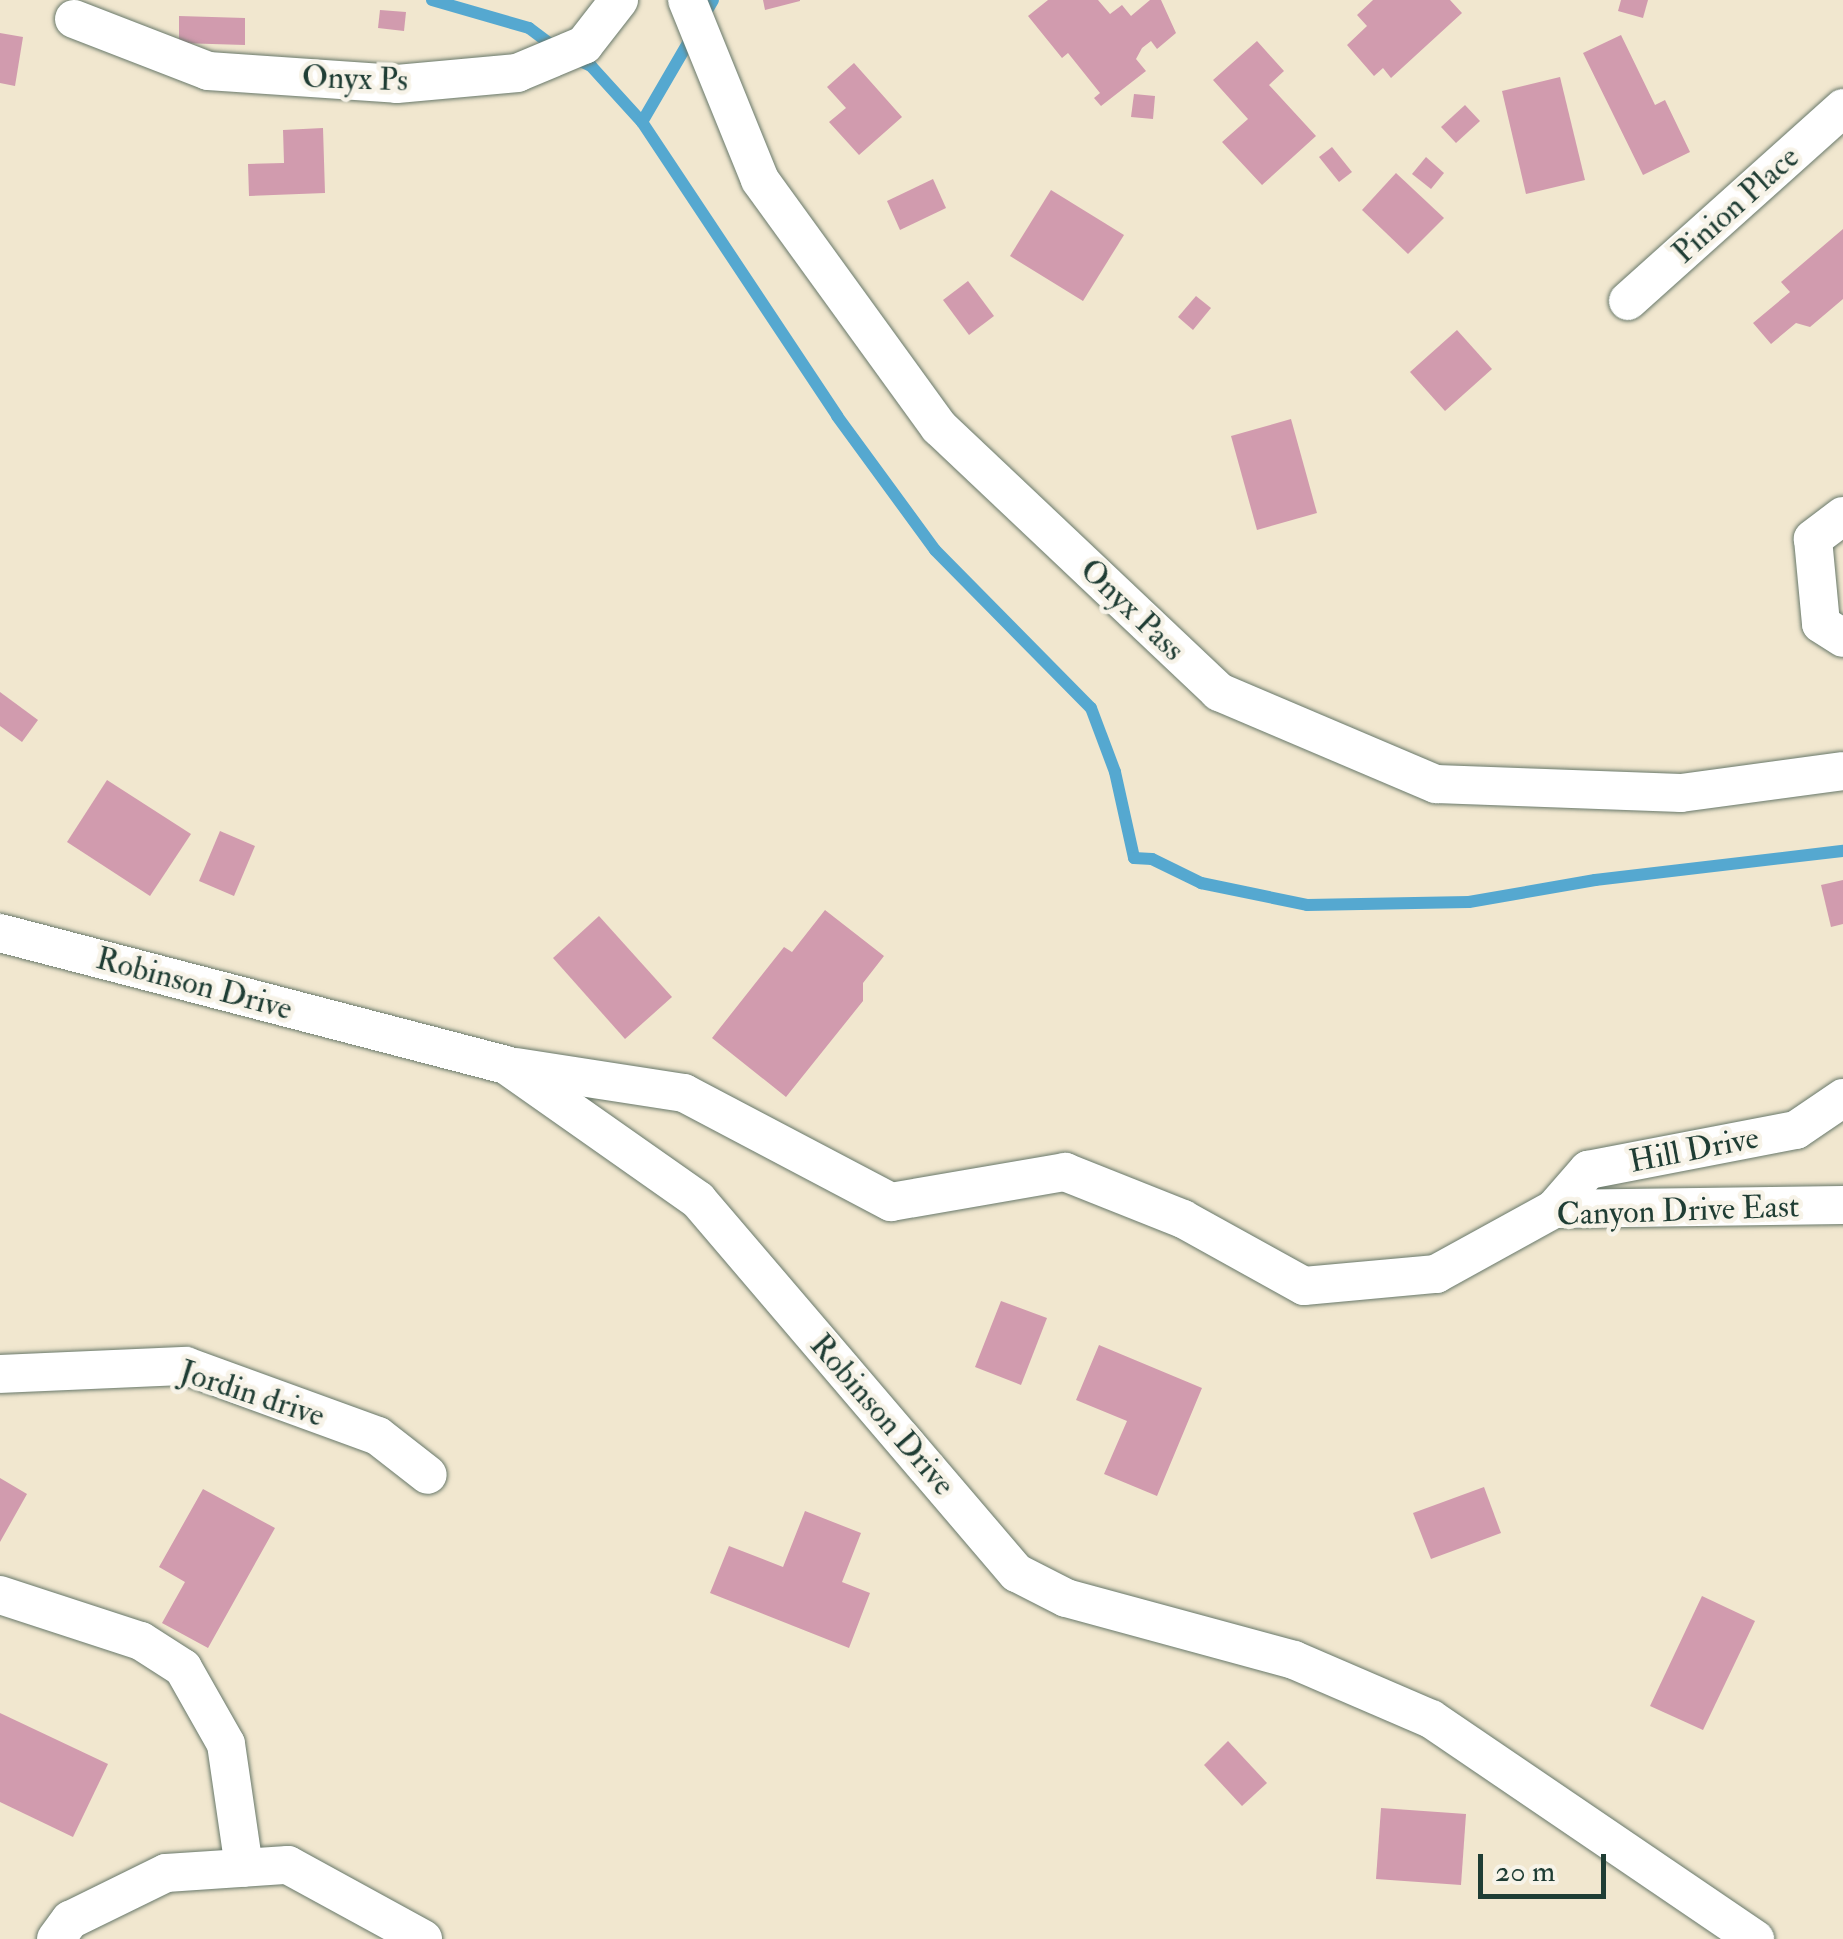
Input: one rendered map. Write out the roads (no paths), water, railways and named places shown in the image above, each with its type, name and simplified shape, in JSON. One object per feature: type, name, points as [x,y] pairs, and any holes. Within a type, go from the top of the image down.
[{"type":"street","name":"Onyx Ps","points":[[74,19],[208,71],[397,84],[516,73],[584,44],[619,0]]},
{"type":"street","name":"Onyx Pass","points":[[687,0],[760,180],[939,426],[1218,692],[1436,784],[1681,793],[1843,771]]},
{"type":"street","name":"Pinion Place","points":[[1628,302],[1843,108]]},
{"type":"street","points":[[1843,516],[1812,539],[1820,624],[1843,638]]},
{"type":"street","name":"Robinson Drive","points":[[0,933],[506,1066],[698,1200],[1017,1573],[1066,1598],[1294,1660],[1432,1719],[1755,1939]]},
{"type":"street","name":"Canyon Drive East","points":[[506,1066],[684,1093],[891,1202],[1065,1172],[1183,1219],[1304,1286],[1436,1274],[1554,1209],[1843,1205]]},
{"type":"street","name":"Hill Drive","points":[[1554,1209],[1588,1170],[1796,1130],[1843,1098]]},
{"type":"street","name":"Jordin drive","points":[[0,1374],[186,1366],[378,1436],[428,1475]]},
{"type":"street","points":[[0,1595],[141,1641],[183,1668],[226,1744],[244,1868]]},
{"type":"street","points":[[56,1939],[70,1920],[166,1872],[288,1865],[423,1939]]},
{"type":"waterway","points":[[432,0],[529,28],[557,49]]},
{"type":"waterway","points":[[642,122],[713,0]]},
{"type":"waterway","points":[[574,58],[591,66],[642,122],[837,416],[935,550],[1091,708],[1115,772],[1134,858],[1152,859],[1201,883],[1307,905],[1469,902],[1595,880],[1843,851]]}]
